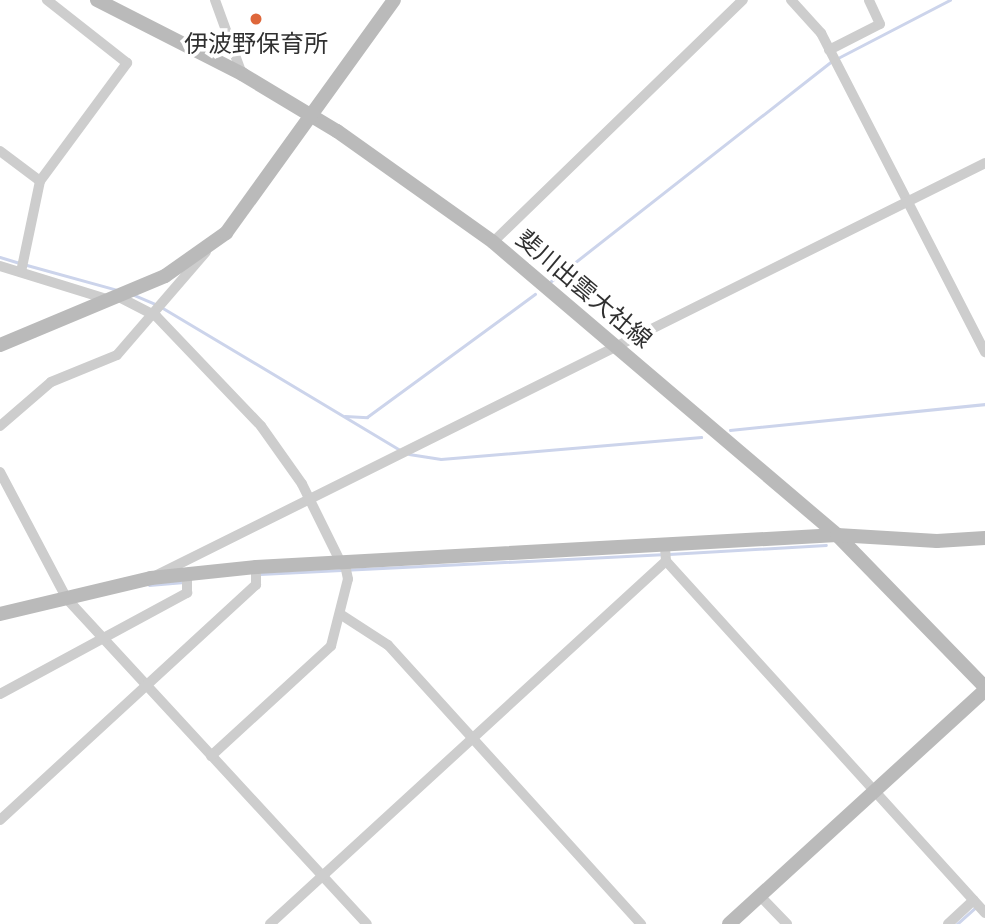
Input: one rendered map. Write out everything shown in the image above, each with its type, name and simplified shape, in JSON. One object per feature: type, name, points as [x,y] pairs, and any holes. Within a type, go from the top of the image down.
[{"type":"street","points":[[21,272],[40,181],[127,63],[47,0]]},
{"type":"street","name":"斐川出雲大社線","points":[[97,0],[242,74],[309,114],[494,242],[837,535],[984,685]]},
{"type":"street","points":[[215,0],[242,74]]},
{"type":"street","points":[[0,426],[51,382],[117,355],[156,316],[212,243],[253,201],[309,114],[394,0]]},
{"type":"street","points":[[494,242],[743,0]]},
{"type":"street","points":[[791,0],[829,50],[985,352]]},
{"type":"street","points":[[829,50],[880,24],[869,0]]},
{"type":"street","points":[[0,151],[40,181]]},
{"type":"street","points":[[151,578],[312,501],[985,163]]},
{"type":"street","points":[[0,345],[165,276],[212,243]]},
{"type":"street","points":[[0,267],[114,299],[156,316],[261,426],[312,501],[343,565],[348,579],[331,646],[211,757]]},
{"type":"street","points":[[0,472],[67,599],[106,638],[211,757],[367,924]]},
{"type":"street","points":[[0,614],[151,578],[256,567],[665,554],[837,535],[985,538]]},
{"type":"street","points":[[270,924],[471,740],[665,554]]},
{"type":"street","points":[[665,554],[985,911]]},
{"type":"street","points":[[0,820],[256,585],[256,567]]},
{"type":"street","points":[[0,694],[187,593],[187,576]]},
{"type":"street","points":[[340,614],[388,645],[471,740],[641,924]]},
{"type":"street","points":[[729,924],[984,685]]},
{"type":"street","points":[[760,895],[787,924]]},
{"type":"street","points":[[948,924],[974,900]]},
{"type":"waterway","points":[[838,58],[950,0]]},
{"type":"waterway","points":[[550,282],[832,61]]},
{"type":"waterway","points":[[0,257],[20,263]]},
{"type":"waterway","points":[[27,265],[118,290]]},
{"type":"waterway","points":[[345,416],[367,417],[535,294]]},
{"type":"waterway","points":[[134,295],[157,305]]},
{"type":"waterway","points":[[163,308],[400,450]]},
{"type":"waterway","points":[[730,430],[985,404]]},
{"type":"waterway","points":[[409,454],[441,459],[701,437]]},
{"type":"waterway","points":[[669,554],[826,545]]},
{"type":"waterway","points":[[260,574],[662,554]]},
{"type":"waterway","points":[[149,585],[184,582]]},
{"type":"waterway","points":[[957,924],[975,908]]},
{"type":"place","name":"伊波野保育所","points":[[256,19]]}]
